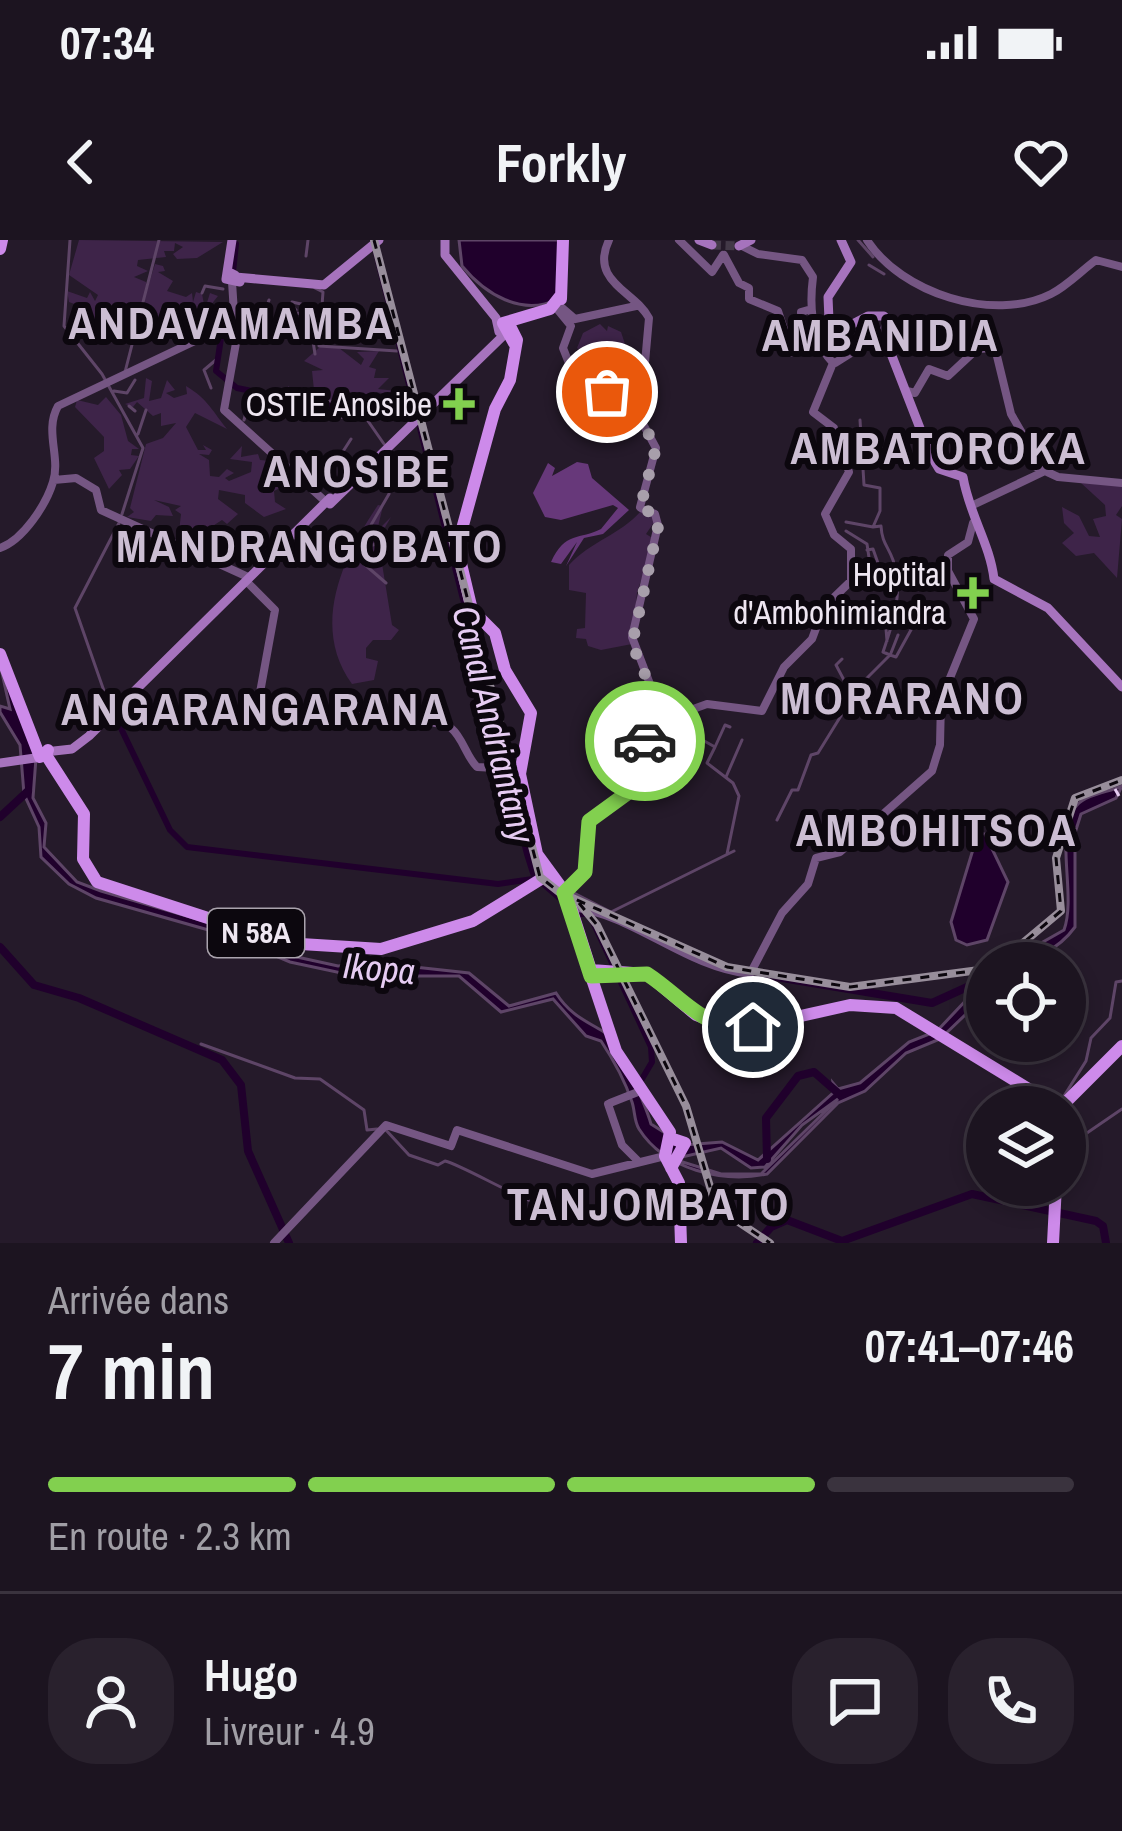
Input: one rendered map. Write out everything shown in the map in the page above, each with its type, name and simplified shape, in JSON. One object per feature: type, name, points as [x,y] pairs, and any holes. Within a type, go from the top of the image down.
[{"type":"main road","points":[[0,249],[2,240]]},
{"type":"main road","points":[[235,240],[231,278],[326,286],[376,244]]},
{"type":"main road","points":[[841,240],[851,262],[828,297],[830,322],[847,328],[869,315],[884,316],[888,321],[882,334],[908,392],[922,441],[938,468],[963,477],[974,523],[992,559],[994,579],[1048,608],[1122,687]]},
{"type":"main road","points":[[0,763],[72,749],[89,736],[507,327],[531,313],[564,312],[564,241]]},
{"type":"main road","points":[[445,247],[514,339],[508,379],[494,408],[491,436],[455,545],[471,612],[494,635],[528,715],[512,766],[557,887],[599,975],[616,1047],[674,1140],[669,1160],[679,1183],[681,1243]]},
{"type":"main road","points":[[0,654],[46,754]]},
{"type":"main road","name":"N 58A","points":[[46,754],[85,818],[83,859],[97,882],[285,943],[390,948],[557,887]]},
{"type":"main road","points":[[599,975],[647,974],[696,1016],[727,1027],[872,1004],[908,1012],[1028,1086]]},
{"type":"main road","points":[[1079,1086],[1122,1046]]},
{"type":"main road","points":[[1053,1243],[1054,1206]]},
{"type":"street","points":[[609,240],[611,284],[650,321],[643,385],[629,397]]},
{"type":"street","points":[[679,240],[712,272],[724,255],[740,283],[749,289],[749,299],[778,311],[793,353],[798,343],[811,343],[802,333],[800,313],[808,310]]},
{"type":"street","points":[[866,240],[900,273],[978,305],[1043,297],[1097,260],[1122,267]]},
{"type":"street","points":[[747,246],[804,262],[814,281],[808,310],[823,352],[834,362]]},
{"type":"street","points":[[231,278],[228,325],[236,343],[228,382],[229,415],[328,501]]},
{"type":"street","points":[[623,309],[628,298]]},
{"type":"street","points":[[636,305],[564,312],[563,347],[568,366],[583,386],[629,397],[656,448],[641,508],[655,514],[658,525],[632,644],[658,706]]},
{"type":"street","points":[[0,548],[22,535],[54,480],[54,410],[228,325]]},
{"type":"street","points":[[658,706],[684,712],[706,704],[762,711],[783,668],[812,639],[823,609],[851,581],[851,548],[834,535],[825,514],[847,483],[848,470],[834,428],[812,410],[834,362],[882,334]]},
{"type":"street","points":[[908,392],[915,393],[929,369],[948,376],[976,349],[994,348],[1011,414],[1029,445],[1027,460],[1044,472],[1122,483]]},
{"type":"street","points":[[969,507],[1044,472]]},
{"type":"street","points":[[54,480],[76,478],[93,487],[99,508],[248,581],[275,610],[259,705],[308,705],[353,716],[444,724],[475,765],[512,766]]},
{"type":"street","points":[[658,706],[643,731],[650,752],[648,778],[589,821],[586,868],[557,887],[706,965],[750,972],[782,913],[809,884],[816,858],[839,853],[932,771],[940,747],[941,700],[974,616],[950,576],[948,555],[967,543],[974,523]]},
{"type":"street","points":[[635,1160],[622,1145],[610,1104],[642,1090]]},
{"type":"street","points":[[274,1243],[384,1127],[451,1146],[457,1130],[592,1174],[635,1160],[669,1160]]},
{"type":"shaded area","points":[[79,240],[223,242],[197,258],[177,259],[173,254],[183,247],[175,243],[174,251],[164,251],[166,257],[138,260],[137,266],[148,271],[134,277],[146,282],[147,290],[155,264],[163,266],[165,271],[158,272],[173,281],[167,291],[186,297],[192,293],[193,302],[196,292],[202,294],[205,309],[210,293],[218,296],[210,306],[217,313],[210,320],[189,321],[185,339],[161,331],[164,316],[151,330],[142,329],[141,312],[158,314],[139,302],[133,322],[121,320],[134,334],[121,336],[105,330],[106,323],[70,316],[77,305],[69,302],[67,291],[87,298],[90,292],[95,301],[98,295],[69,275]]},
{"type":"shaded area","points":[[600,324],[607,331],[608,326],[621,332],[626,347],[616,365],[598,373],[584,367],[579,357],[585,355],[577,348],[583,333]]},
{"type":"shaded area","points":[[320,347],[339,348],[361,365],[364,359],[357,352],[379,351],[369,367],[376,369],[374,378],[389,378],[378,389],[397,391],[399,404],[386,407],[392,395],[376,392],[375,406],[278,394],[289,386],[290,395],[300,387],[314,390],[312,371],[323,370],[304,361]]},
{"type":"shaded area","points":[[146,378],[152,381],[149,401],[161,398],[167,380],[175,390],[166,393],[174,398],[187,394],[186,386],[227,429],[195,413],[186,427],[198,450],[206,450],[203,445],[212,450],[209,455],[199,454],[209,460],[210,476],[219,477],[227,469],[234,473],[225,478],[229,481],[251,472],[252,462],[230,459],[242,446],[241,457],[258,454],[260,460],[272,461],[273,485],[280,488],[274,491],[275,502],[286,509],[264,517],[245,503],[245,495],[219,490],[218,499],[238,514],[191,540],[179,532],[181,514],[175,510],[181,506],[154,500],[169,507],[173,516],[156,515],[151,521],[127,517],[134,512],[130,508],[146,444],[163,438],[176,423],[161,426],[161,413],[153,416],[137,402],[133,407],[125,404],[144,398]]},
{"type":"shaded area","points":[[106,397],[121,415],[128,441],[139,449],[132,449],[131,455],[139,456],[130,469],[119,470],[122,475],[109,489],[94,458],[104,451],[104,437],[75,407],[77,400],[98,405]]},
{"type":"shaded area","points":[[577,462],[588,464],[592,478],[629,510],[603,534],[584,538],[566,566],[577,542],[561,564],[551,562],[562,545],[601,529],[618,508],[613,505],[561,520],[545,517],[533,493],[548,463],[555,468],[552,476]]},
{"type":"shaded area","points":[[1081,483],[1122,486],[1122,506],[1116,515],[1122,519],[1117,578],[1094,553],[1076,556],[1062,543],[1074,533],[1064,523],[1062,507],[1079,516],[1089,536],[1100,537],[1093,519],[1106,516],[1105,505]]},
{"type":"shaded area","points":[[378,505],[383,506],[377,531],[391,517],[384,529],[387,537],[377,533],[392,625],[399,630],[391,640],[373,640],[366,648],[366,658],[378,661],[374,680],[352,684],[333,639],[336,592],[353,547]]},
{"type":"shaded area","points":[[641,511],[657,518],[646,534],[654,539],[637,593],[632,644],[601,650],[588,646],[586,639],[576,638],[577,629],[585,628],[586,593],[569,590],[569,565]]},
{"type":"water","points":[[459,240],[561,240],[558,299],[518,304],[493,293],[462,266]]},
{"type":"water","points":[[273,397],[374,407],[374,419],[273,414]]},
{"type":"water","points":[[0,664],[36,758],[33,798],[46,823],[44,847],[77,882],[235,930],[297,957],[338,966],[378,963],[469,973],[509,1006],[556,993],[573,1012],[610,1038],[651,1124],[684,1145],[722,1142],[758,1160],[834,1092],[833,1083],[838,1089],[860,1083],[909,1042],[937,1031],[966,1000],[966,1014],[940,1039],[906,1053],[865,1091],[838,1103],[767,1174],[732,1177],[696,1170],[679,1164],[650,1143],[637,1126],[626,1086],[601,1041],[586,1036],[553,999],[501,1012],[459,976],[402,976],[369,969],[346,974],[290,962],[226,935],[96,898],[69,884],[41,857],[39,827],[24,794],[20,745],[0,706],[10,709]],"holes":[[[838,1099],[761,1174],[721,1174],[673,1159],[721,1148],[751,1168],[765,1167],[802,1125]]]},
{"type":"water","points":[[1122,786],[1116,798],[1081,814],[1075,833],[1075,927],[1061,942],[1043,942],[1064,930],[1067,830],[1070,816],[1086,798]]},
{"type":"water","points":[[978,833],[985,834],[1008,882],[987,940],[966,945],[956,940],[951,922]]},
{"type":"waterway","points":[[70,240],[64,326],[102,374],[143,448],[122,514]]},
{"type":"waterway","points":[[125,372],[159,240]]},
{"type":"waterway","points":[[306,256],[308,240]]},
{"type":"waterway","points":[[858,240],[873,257]]},
{"type":"waterway","name":"Canal Andriantany","points":[[373,241],[527,854],[534,876],[564,902]]},
{"type":"waterway","points":[[233,272],[236,244]]},
{"type":"waterway","points":[[869,265],[884,274]]},
{"type":"waterway","points":[[202,293],[205,286],[223,289]]},
{"type":"waterway","points":[[315,288],[323,292],[319,346],[397,351]]},
{"type":"waterway","points":[[267,306],[269,300]]},
{"type":"waterway","points":[[292,302],[301,304]]},
{"type":"waterway","name":"Canal Andriantany","points":[[389,304],[416,412]]},
{"type":"waterway","points":[[291,305],[296,310]]},
{"type":"waterway","points":[[288,312],[304,314]]},
{"type":"waterway","points":[[305,328],[310,320]]},
{"type":"waterway","points":[[223,325],[216,371],[237,388],[281,397]]},
{"type":"waterway","points":[[293,342],[298,337]]},
{"type":"waterway","points":[[313,341],[315,354]]},
{"type":"waterway","points":[[211,388],[204,370],[217,359]]},
{"type":"waterway","points":[[114,391],[127,393],[135,380]]},
{"type":"waterway","points":[[244,420],[248,405]]},
{"type":"waterway","points":[[129,406],[135,411]]},
{"type":"waterway","points":[[393,408],[403,413]]},
{"type":"waterway","points":[[138,434],[146,410]]},
{"type":"waterway","points":[[374,410],[389,413]]},
{"type":"waterway","points":[[375,416],[394,419]]},
{"type":"waterway","points":[[777,820],[792,790],[798,790],[811,755],[818,753],[860,685],[890,655],[883,652],[896,607],[896,572],[881,526],[873,527],[880,511],[880,488],[864,485],[860,420]]},
{"type":"waterway","name":"Canal Andriantany","points":[[368,421],[384,444]]},
{"type":"waterway","name":"Canal Andriantany","points":[[419,422],[473,640]]},
{"type":"waterway","points":[[342,453],[351,439]]},
{"type":"waterway","name":"Canal Andriantany","points":[[371,525],[389,494],[390,452]]},
{"type":"waterway","points":[[846,522],[873,527]]},
{"type":"waterway","points":[[111,711],[75,608],[119,523]]},
{"type":"waterway","points":[[846,531],[867,544],[873,585],[894,592]]},
{"type":"waterway","points":[[351,551],[380,543]]},
{"type":"waterway","points":[[867,550],[873,549],[885,583]]},
{"type":"waterway","points":[[349,551],[386,583]]},
{"type":"waterway","points":[[890,655],[896,657],[912,628],[928,628]]},
{"type":"waterway","points":[[886,629],[887,641]]},
{"type":"waterway","points":[[891,653],[898,635]]},
{"type":"waterway","points":[[842,659],[836,665],[845,682],[842,692],[850,697]]},
{"type":"waterway","points":[[656,714],[715,747],[707,763],[733,783],[739,796],[727,854]]},
{"type":"waterway","points":[[116,718],[170,830],[187,847],[498,884],[533,879]]},
{"type":"waterway","points":[[715,747],[725,725],[730,727]]},
{"type":"waterway","points":[[726,777],[742,740]]},
{"type":"waterway","points":[[0,817],[28,791]]},
{"type":"waterway","points":[[570,891],[611,912],[734,851]]},
{"type":"waterway","name":"Canal Andriantany","points":[[576,914],[587,914],[593,922],[651,1047],[652,1062],[642,1079]]},
{"type":"waterway","points":[[0,947],[34,985],[79,998],[222,1060],[241,1085],[248,1151],[289,1243]]},
{"type":"waterway","name":"Ikopa","points":[[745,972],[932,1003],[966,988]]},
{"type":"waterway","name":"Ikopa","points":[[1070,1086],[1086,1061],[1091,1038],[1110,1018],[1116,982],[1122,981]]},
{"type":"waterway","points":[[201,1044],[295,1078],[320,1079],[364,1110],[367,1130],[377,1129]]},
{"type":"waterway","name":"Ikopa","points":[[767,1159],[766,1118],[798,1076],[814,1072],[838,1093]]},
{"type":"waterway","points":[[1086,1134],[1122,1109]]},
{"type":"waterway","points":[[385,1129],[409,1155],[438,1165],[445,1161],[457,1165],[542,1205],[566,1207]]},
{"type":"waterway","points":[[757,1243],[771,1227],[787,1220],[842,1241],[972,1194],[1096,1221],[1103,1226],[1106,1243]]},
{"type":"ferry route","points":[[1115,789],[1119,796]]},
{"type":"ferry route","points":[[1067,829],[1076,830]]},
{"type":"tunnel","points":[[712,245],[739,246]]},
{"type":"railway","points":[[374,240],[540,877],[559,892],[727,967],[850,987],[966,972]]},
{"type":"railway","points":[[1024,942],[1061,911],[1056,858],[1075,798],[1122,780]]},
{"type":"railway","points":[[579,903],[597,925],[686,1106],[716,1207],[770,1243]]},
{"type":"way so far","points":[[607,392],[629,397],[656,448],[640,508],[655,514],[658,527],[632,638],[658,705],[643,731],[645,741]]},
{"type":"place","name":"OSTIE Anosibe","points":[[459,404]]},
{"type":"place","name":"Hoptital d'Ambohimiandra","points":[[973,593]]},
{"type":"district","name":"ANDAVAMAMBA","points":[[232,323]]},
{"type":"district","name":"AMBANIDIA","points":[[881,335]]},
{"type":"district","name":"AMBATOROKA","points":[[939,448]]},
{"type":"district","name":"ANOSIBE","points":[[358,471]]},
{"type":"district","name":"MANDRANGOBATO","points":[[310,546]]},
{"type":"district","name":"MORARANO","points":[[903,698]]},
{"type":"district","name":"ANGARANGARANA","points":[[256,709]]},
{"type":"district","name":"AMBOHITSOA","points":[[937,830]]},
{"type":"district","name":"TANJOMBATO","points":[[649,1204]]},
{"type":"route","points":[[645,741],[650,752],[648,778],[589,821],[585,872],[564,893],[591,976],[629,971],[647,974],[701,1018],[721,1026],[753,1027]]}]
